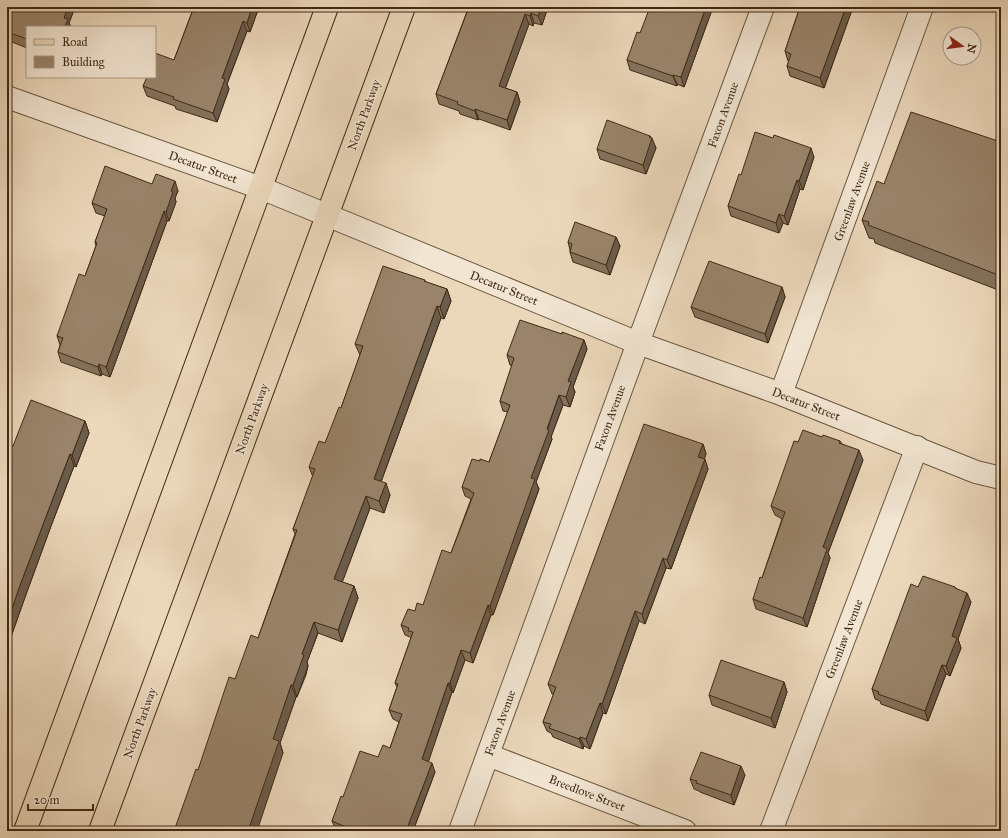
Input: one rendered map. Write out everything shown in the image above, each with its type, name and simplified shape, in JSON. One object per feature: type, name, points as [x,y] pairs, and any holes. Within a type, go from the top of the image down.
[{"type":"main road","points":[[25,831],[327,7]]},
{"type":"main road","name":"North Parkway","points":[[100,831],[404,7]]},
{"type":"street","name":"Faxon Avenue","points":[[460,831],[638,343],[763,7]]},
{"type":"street","name":"Greenlaw Avenue","points":[[781,394],[922,7]]},
{"type":"street","name":"Decatur Street","points":[[7,97],[261,188],[638,343],[781,394],[917,447],[976,472],[1001,478]]},
{"type":"street","name":"Greenlaw Avenue","points":[[772,831],[917,447]]},
{"type":"street","name":"Breedlove Street","points":[[488,755],[685,831]]},
{"type":"building","points":[[7,7],[68,7],[64,18],[68,19],[65,26],[26,26],[26,39],[7,32]]},
{"type":"building","points":[[194,7],[252,7],[247,23],[243,21],[222,78],[225,79],[213,113],[173,99],[174,97],[143,86],[147,78],[156,78],[156,53],[174,60]]},
{"type":"building","points":[[469,7],[542,7],[538,16],[531,13],[530,16],[525,14],[499,86],[517,92],[507,120],[475,109],[475,111],[457,104],[458,102],[436,94]]},
{"type":"building","points":[[650,7],[706,7],[681,77],[673,76],[627,60],[637,32],[640,33]]},
{"type":"building","points":[[800,7],[846,7],[820,78],[787,66],[791,54],[785,51]]},
{"type":"building","points":[[911,112],[1001,142],[1001,276],[868,225],[869,222],[862,220],[877,181],[884,184]]},
{"type":"building","points":[[607,120],[652,138],[643,165],[597,149]]},
{"type":"building","points":[[755,132],[773,138],[774,135],[811,148],[799,181],[797,180],[784,216],[779,214],[776,223],[728,206],[739,174],[741,175]]},
{"type":"building","points":[[105,166],[152,184],[156,174],[175,181],[166,212],[164,211],[106,367],[99,364],[98,367],[58,352],[63,338],[57,336],[79,274],[85,276],[107,209],[92,203]]},
{"type":"building","points":[[575,222],[616,237],[606,265],[570,252],[572,244],[568,242]]},
{"type":"building","points":[[709,261],[782,287],[765,334],[691,307]]},
{"type":"building","points":[[383,266],[447,289],[440,307],[437,306],[374,479],[386,483],[379,501],[366,496],[334,579],[354,586],[338,630],[314,622],[302,654],[304,655],[293,685],[291,685],[273,739],[279,741],[248,831],[174,831],[196,769],[198,770],[229,677],[235,679],[251,635],[258,638],[297,530],[293,529],[315,469],[309,467],[319,441],[325,443],[339,407],[341,408],[363,346],[355,344]]},
{"type":"building","points":[[520,320],[584,340],[568,381],[571,382],[566,397],[559,395],[547,429],[549,430],[531,478],[535,479],[490,606],[488,605],[470,653],[461,650],[450,683],[448,683],[422,759],[432,763],[406,831],[344,831],[346,827],[332,821],[341,796],[343,797],[360,751],[378,757],[383,745],[390,748],[402,714],[389,710],[398,684],[395,683],[413,632],[408,631],[409,628],[401,625],[408,609],[415,611],[417,603],[423,605],[442,550],[451,553],[474,493],[462,487],[472,459],[480,461],[480,459],[489,462],[510,405],[500,401],[514,358],[507,355]]},
{"type":"building","points":[[31,400],[85,421],[72,455],[70,454],[19,588],[7,624],[7,444],[13,446]]},
{"type":"building","points":[[644,424],[703,444],[698,457],[705,459],[667,560],[663,558],[642,614],[635,611],[602,704],[600,703],[586,739],[580,737],[579,739],[549,728],[551,724],[543,722],[556,687],[548,684]]},
{"type":"building","points":[[803,430],[822,437],[823,435],[840,441],[839,443],[859,450],[823,547],[827,549],[803,618],[753,599],[785,512],[771,506],[794,441],[798,442]]},
{"type":"building","points":[[923,576],[955,587],[967,593],[952,636],[957,638],[946,666],[942,665],[925,711],[878,694],[879,692],[872,689],[911,584],[918,587]]},
{"type":"building","points":[[721,660],[784,682],[771,718],[709,695]]},
{"type":"building","points":[[701,752],[741,766],[731,795],[696,783],[697,781],[690,779]]}]
